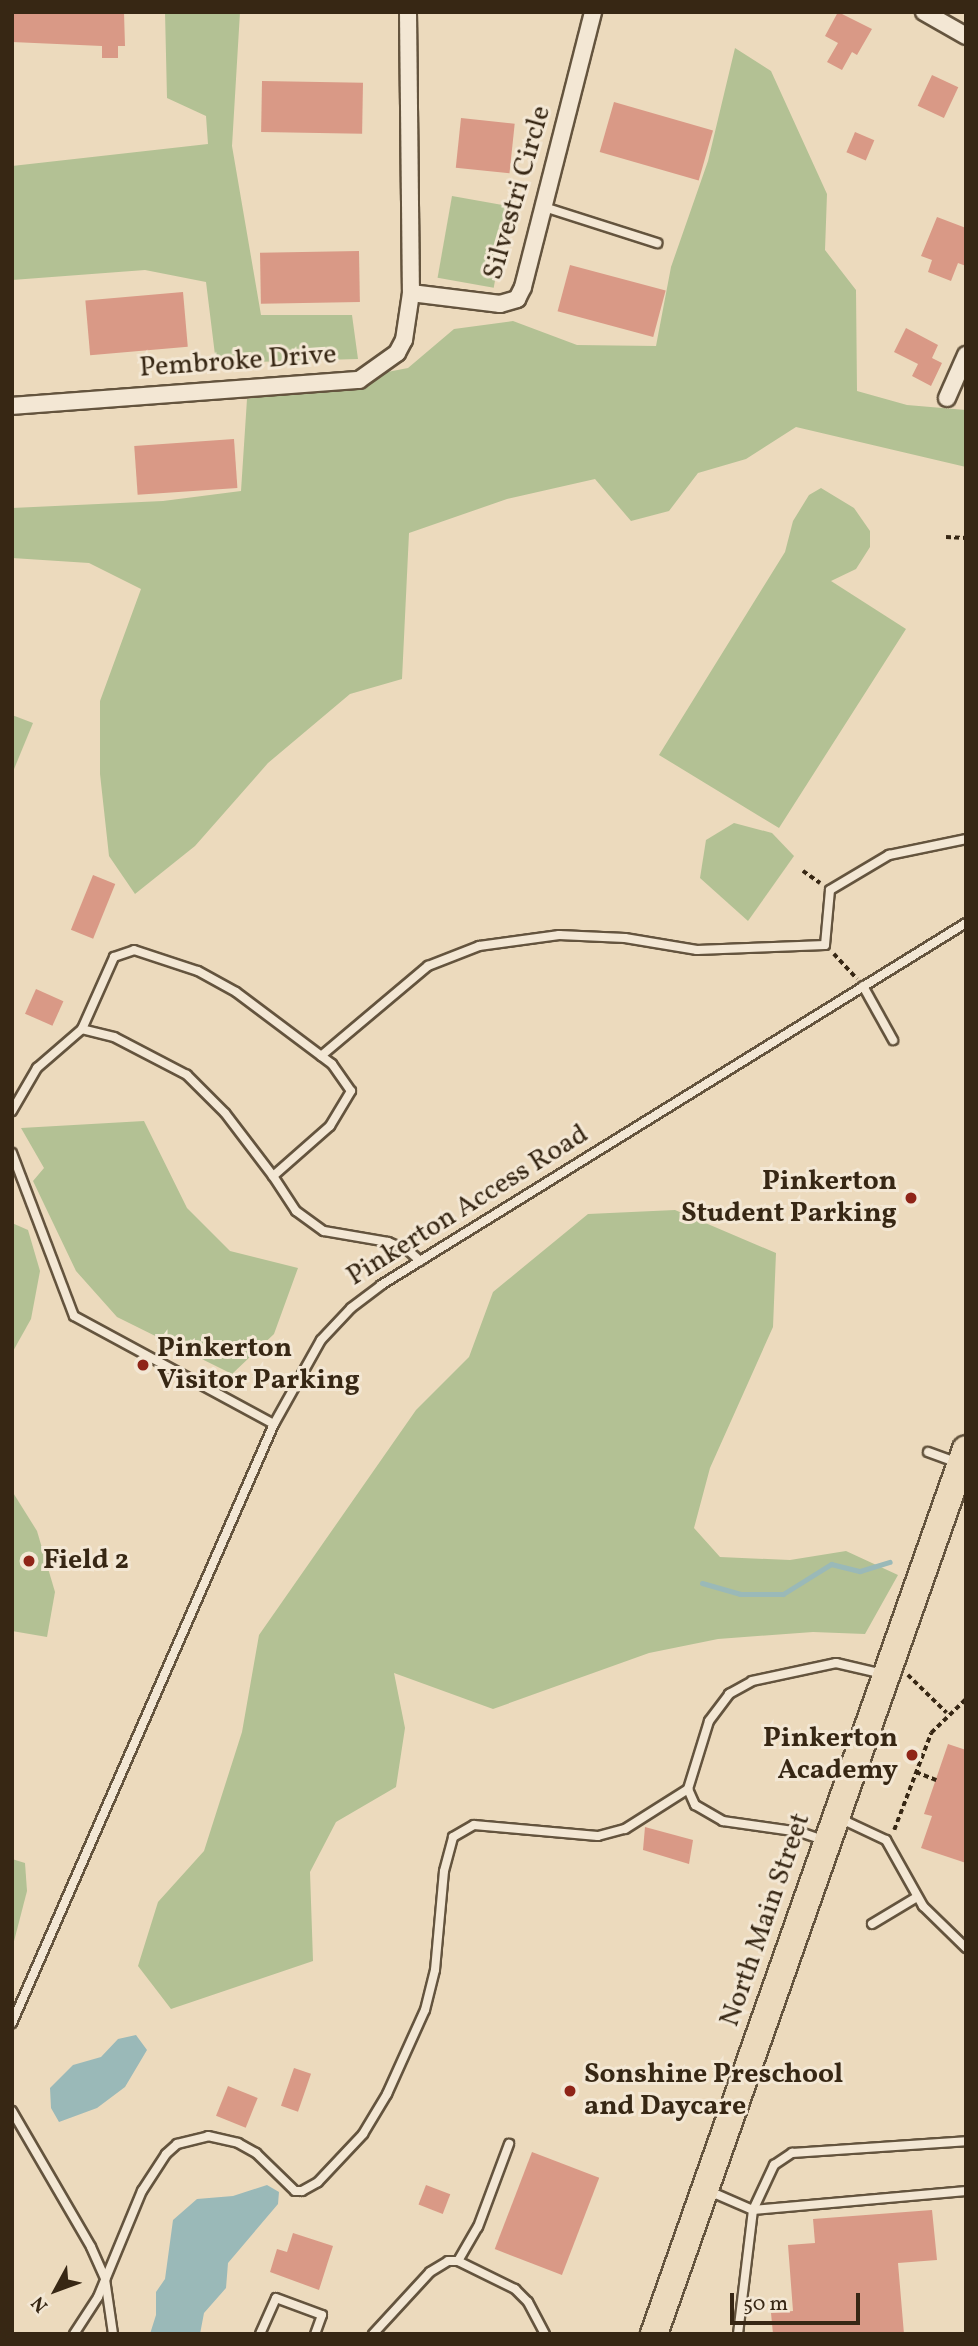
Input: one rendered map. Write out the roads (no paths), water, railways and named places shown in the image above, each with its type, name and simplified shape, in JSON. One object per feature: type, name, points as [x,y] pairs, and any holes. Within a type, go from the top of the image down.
[{"type":"main road","name":"North Main Street","points":[[654,2334],[836,1817],[896,1673],[964,1459]]},
{"type":"street","points":[[408,12],[411,293]]},
{"type":"street","name":"Silvestri Circle","points":[[411,293],[512,302],[523,287],[593,12]]},
{"type":"street","points":[[924,12],[966,36]]},
{"type":"street","name":"Pembroke Drive","points":[[12,406],[359,380],[397,353],[404,340],[411,293]]},
{"type":"street","points":[[947,398],[966,355]]},
{"type":"lane","points":[[544,207],[657,243]]},
{"type":"lane","points":[[321,1056],[428,966],[480,946],[559,935],[625,938],[697,950],[825,945],[831,890],[889,855],[966,839]]},
{"type":"lane","name":"Pinkerton Access Road","points":[[12,2023],[274,1424],[321,1340],[351,1308],[420,1261],[966,923]]},
{"type":"lane","points":[[12,1111],[37,1068],[82,1029],[106,968],[123,950],[134,950],[198,971],[236,992],[321,1056],[345,1079],[351,1091],[348,1101],[316,1140],[273,1176]]},
{"type":"lane","points":[[863,986],[893,1040]]},
{"type":"lane","points":[[82,1029],[114,1037],[187,1075],[225,1112],[296,1211],[316,1227],[342,1237],[388,1241],[410,1251],[420,1261]]},
{"type":"lane","points":[[12,1153],[74,1316],[274,1424]]},
{"type":"lane","points":[[928,1452],[964,1459]]},
{"type":"lane","points":[[74,2334],[105,2279],[142,2191],[166,2154],[177,2144],[208,2136],[238,2143],[269,2164],[295,2191],[302,2191],[318,2182],[363,2134],[387,2094],[425,2010],[435,1970],[448,1849],[463,1828],[474,1825],[598,1836],[634,1825],[688,1789],[717,1707],[752,1681],[836,1663],[896,1673]]},
{"type":"lane","points":[[688,1789],[695,1805],[723,1821],[800,1832],[828,1842]]},
{"type":"lane","points":[[836,1817],[886,1840],[916,1897],[934,1921],[966,1948]]},
{"type":"lane","points":[[872,1924],[916,1897]]},
{"type":"lane","points":[[12,2111],[105,2279],[113,2334]]},
{"type":"lane","points":[[738,2334],[752,2210],[774,2165],[792,2153],[966,2141]]},
{"type":"lane","points":[[458,2261],[478,2227],[509,2144]]},
{"type":"lane","points":[[705,2189],[752,2210],[966,2191]]},
{"type":"lane","points":[[373,2334],[430,2272],[448,2261],[458,2261],[515,2289],[533,2309],[545,2334]]},
{"type":"lane","points":[[260,2334],[276,2298],[322,2315],[315,2334]]},
{"type":"water","points":[[136,2035],[147,2050],[125,2087],[97,2108],[59,2122],[51,2108],[50,2088],[73,2065],[101,2057],[118,2039]]},
{"type":"water","points":[[267,2185],[279,2192],[278,2204],[228,2263],[226,2288],[204,2313],[200,2334],[150,2334],[156,2315],[156,2292],[165,2279],[173,2220],[197,2199],[233,2196]]},
{"type":"waterway","points":[[702,1583],[740,1594],[783,1594],[831,1564],[860,1571],[890,1562]]},
{"type":"place","name":"Pinkerton Student Parking","points":[[911,1198]]},
{"type":"place","name":"Pinkerton Visitor Parking","points":[[143,1365]]},
{"type":"place","name":"Field 2","points":[[29,1561]]},
{"type":"place","name":"Pinkerton Academy","points":[[912,1755]]},
{"type":"place","name":"Sonshine Preschool and Daycare","points":[[570,2091]]}]
